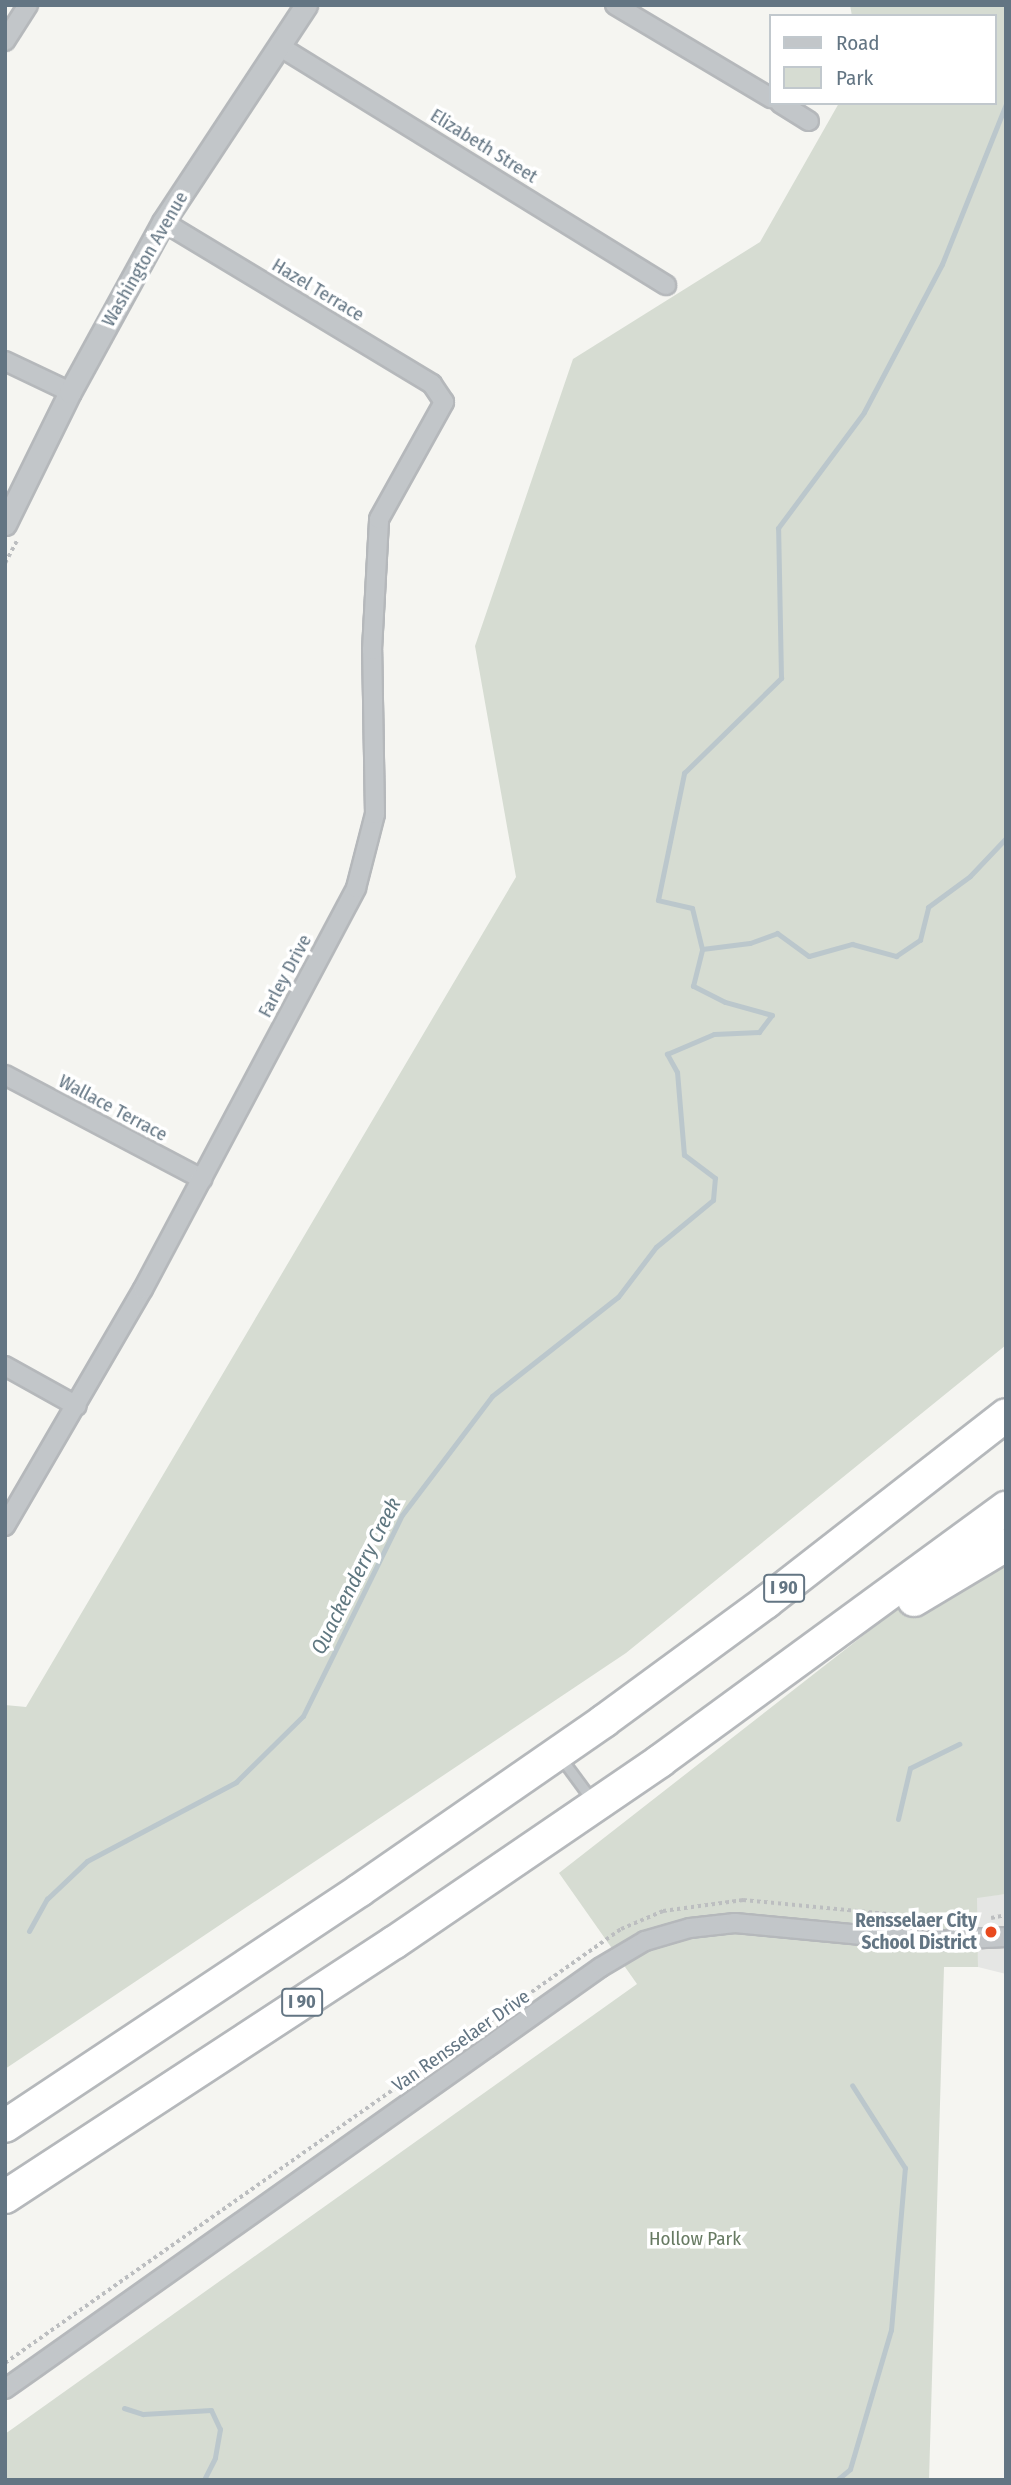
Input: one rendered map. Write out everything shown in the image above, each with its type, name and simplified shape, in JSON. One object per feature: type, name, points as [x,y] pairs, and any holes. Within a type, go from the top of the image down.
[{"type":"highway","name":"I 90","points":[[5,2126],[558,1754],[766,1602],[1006,1415]]},
{"type":"highway","name":"I 90","points":[[5,2197],[595,1805],[742,1704],[1006,1508]]},
{"type":"highway","points":[[742,1704],[1006,1545]]},
{"type":"street","points":[[5,41],[28,5]]},
{"type":"street","name":"Washington Avenue","points":[[14,527],[70,392],[163,222],[306,5]]},
{"type":"street","points":[[615,5],[769,97]]},
{"type":"street","name":"Elizabeth Street","points":[[279,46],[666,285]]},
{"type":"street","points":[[783,105],[809,121]]},
{"type":"street","name":"Hazel Terrace","points":[[163,222],[432,384],[444,402]]},
{"type":"street","points":[[5,361],[70,392]]},
{"type":"street","name":"Farley Drive","points":[[5,1526],[77,1406],[202,1179],[356,888],[375,814],[372,650],[379,519],[444,402]]},
{"type":"street","name":"Wallace Terrace","points":[[5,1075],[202,1179]]},
{"type":"street","points":[[5,1366],[77,1406]]},
{"type":"street","name":"Van Rensselaer Drive","points":[[5,2389],[601,1968],[645,1941],[682,1929],[735,1923],[925,1941],[1006,1937]]},
{"type":"lane","points":[[558,1754],[595,1805]]},
{"type":"path","points":[[5,563],[14,527]]},
{"type":"shaded area","name":"Rensselaer City School District","points":[[1006,1894],[1006,1974],[978,1967],[976,1897]]},
{"type":"green space","points":[[850,5],[1006,5],[1006,1345],[626,1653],[5,2069],[5,1705],[26,1707],[516,877],[475,646],[573,359],[760,242],[838,105],[997,105],[997,14],[852,14]]},
{"type":"green space","name":"Hollow Park","points":[[1006,1524],[1006,1894],[977,1898],[978,1967],[944,1967],[929,2480],[5,2480],[5,2434],[637,1984],[559,1873]]},
{"type":"waterway","points":[[702,949],[692,908],[658,900],[684,773],[781,678],[778,528],[864,412],[942,264],[1006,104]]},
{"type":"waterway","name":"Quackenderry Creek","points":[[29,1931],[47,1899],[87,1861],[236,1782],[303,1716],[402,1515],[492,1396],[618,1297],[656,1247],[713,1200],[715,1178],[684,1155],[677,1072],[667,1054],[714,1034],[759,1032],[772,1015],[725,1002],[693,986],[702,949],[750,943],[777,933],[809,956],[852,944],[896,956],[920,940],[928,907],[970,876],[1006,838]]},
{"type":"waterway","points":[[898,1819],[910,1768],[959,1744]]},
{"type":"waterway","points":[[837,2480],[850,2469],[891,2330],[905,2168],[852,2085]]},
{"type":"waterway","name":"Quackenderry Creek","points":[[124,2408],[143,2414],[211,2410],[220,2429],[215,2458],[204,2480]]},
{"type":"place","name":"Rensselaer City School District","points":[[991,1932]]}]
